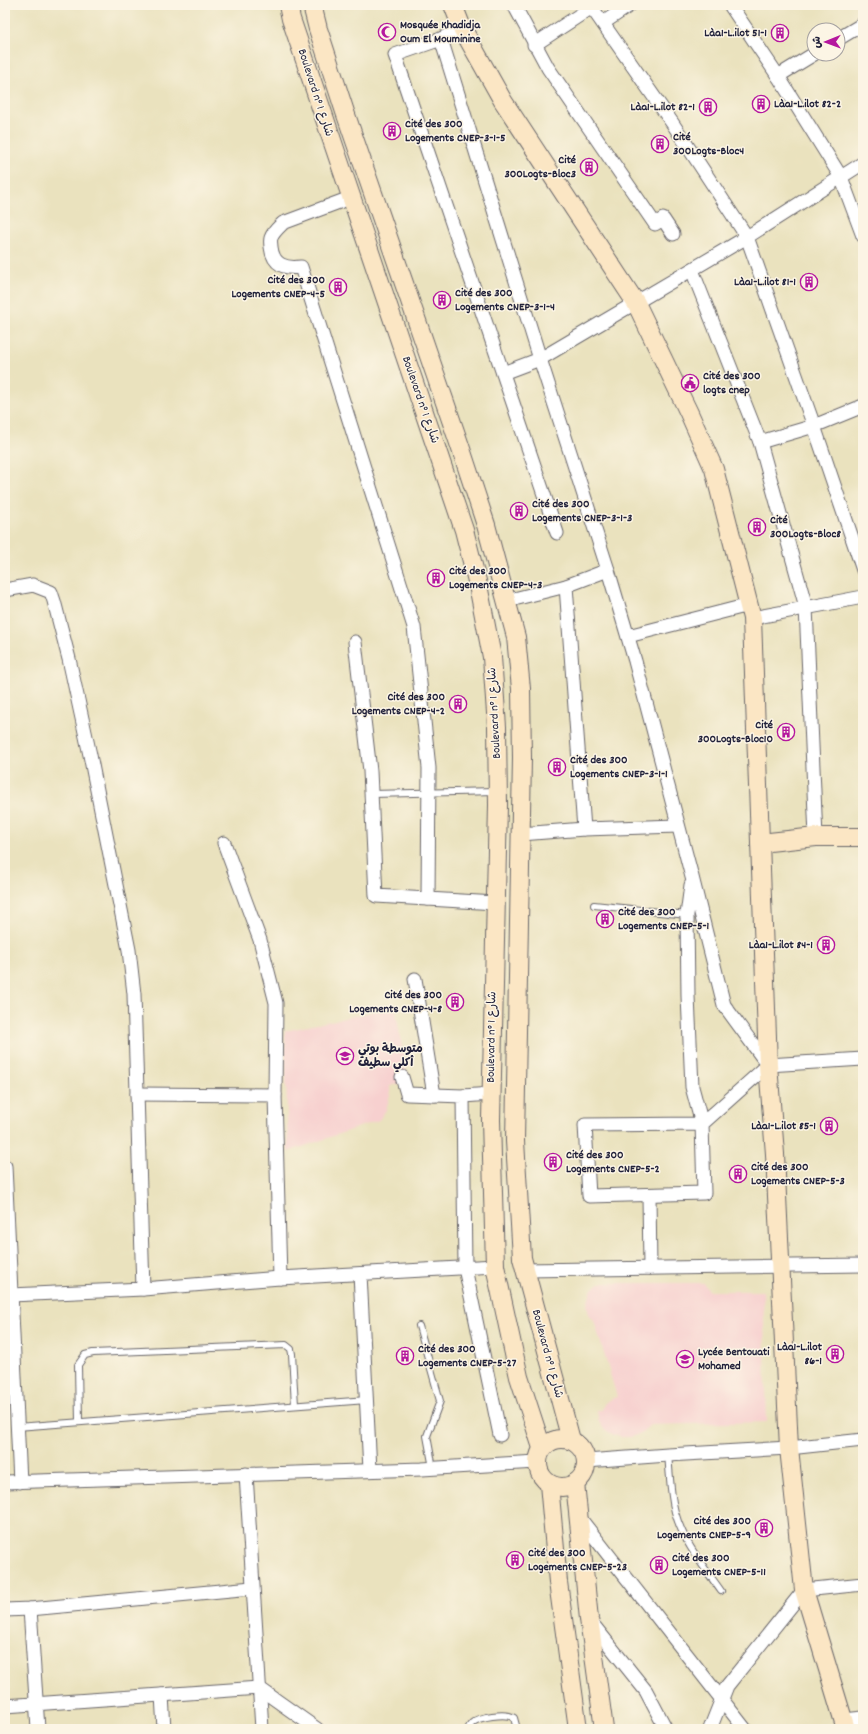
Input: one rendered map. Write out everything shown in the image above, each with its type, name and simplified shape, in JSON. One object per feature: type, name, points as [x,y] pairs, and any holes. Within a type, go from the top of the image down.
[{"type":"main road","name":"Boulevard n° شارع 1","points":[[288,5],[291,19],[350,198],[464,530],[478,585],[492,657],[497,727],[498,791],[491,1094],[494,1266],[540,1455]]},
{"type":"main road","name":"Boulevard n° شارع 1","points":[[312,5],[318,29],[345,112],[486,525],[516,637],[521,689],[521,834],[515,1141],[522,1258],[571,1440]]},
{"type":"main road","points":[[453,5],[462,28],[503,101],[636,303],[714,469],[750,612],[768,1065],[775,1154],[789,1448],[804,1590],[845,1725]]},
{"type":"main road","points":[[760,843],[816,837],[863,836]]},
{"type":"main road","points":[[549,1484],[562,1487],[575,1483],[584,1473],[586,1461],[581,1448],[571,1440],[563,1438],[555,1439],[540,1455],[540,1473],[549,1484],[558,1582],[578,1729]]},
{"type":"main road","points":[[575,1483],[577,1515],[589,1619],[604,1729]]},
{"type":"street","points":[[514,5],[534,45],[548,68],[655,224],[663,219],[673,234]]},
{"type":"street","points":[[603,23],[630,5]]},
{"type":"street","points":[[730,5],[778,76],[841,177],[863,236]]},
{"type":"street","points":[[534,45],[591,6],[673,124],[747,237],[863,570]]},
{"type":"street","points":[[846,34],[863,24]]},
{"type":"street","points":[[462,28],[441,39],[395,55],[557,533]]},
{"type":"street","points":[[441,39],[628,636],[692,877],[724,1005],[768,1065]]},
{"type":"street","points":[[778,76],[806,59]]},
{"type":"street","points":[[503,373],[540,359],[747,237],[863,163]]},
{"type":"street","points":[[350,198],[283,223],[270,239],[271,250],[274,259],[281,266],[291,269],[301,267],[414,627],[429,768],[428,899]]},
{"type":"street","points":[[692,270],[760,442],[806,607],[816,837]]},
{"type":"street","points":[[760,442],[814,426],[863,406]]},
{"type":"street","points":[[506,601],[566,586],[608,570]]},
{"type":"street","points":[[5,590],[33,585],[51,592],[59,616],[90,755],[129,950],[134,994],[143,1289]]},
{"type":"street","points":[[566,586],[584,830]]},
{"type":"street","points":[[628,636],[750,612],[806,607],[863,596]]},
{"type":"street","points":[[355,642],[372,794],[376,896],[496,903]]},
{"type":"street","points":[[521,834],[678,826]]},
{"type":"street","points":[[224,843],[260,940],[272,982],[276,1003],[275,1095],[280,1278]]},
{"type":"street","points":[[692,877],[687,914],[688,996],[692,1087],[702,1124],[704,1193],[589,1196],[585,1125],[702,1124],[768,1065],[863,1059]]},
{"type":"street","points":[[415,979],[434,1095]]},
{"type":"street","points":[[402,1077],[407,1094],[462,1096],[491,1094]]},
{"type":"street","points":[[137,1094],[275,1095]]},
{"type":"street","points":[[462,1096],[465,1268],[500,1435]]},
{"type":"street","points":[[5,1166],[20,1482]]},
{"type":"street","points":[[649,1194],[650,1268]]},
{"type":"street","points":[[525,1270],[781,1267],[863,1264]]},
{"type":"street","points":[[11,1295],[143,1289],[280,1278],[494,1266]]},
{"type":"street","points":[[360,1274],[370,1470]]},
{"type":"street","points":[[586,1461],[789,1448],[863,1440]]},
{"type":"street","points":[[5,1482],[433,1468],[540,1455]]},
{"type":"street","points":[[246,1474],[262,1729]]},
{"type":"street","points":[[577,1515],[745,1729]]},
{"type":"street","points":[[710,1729],[727,1686],[804,1590],[863,1584]]},
{"type":"street","points":[[5,1610],[30,1609],[252,1588]]},
{"type":"street","points":[[30,1609],[38,1729]]},
{"type":"street","points":[[589,1619],[646,1691],[666,1729]]},
{"type":"street","points":[[5,1706],[259,1688],[317,1729]]},
{"type":"street","points":[[162,1695],[164,1729]]},
{"type":"street","points":[[845,1725],[863,1718]]},
{"type":"lane","points":[[372,794],[429,794],[498,791]]},
{"type":"lane","points":[[594,905],[687,914]]},
{"type":"lane","points":[[419,1326],[440,1401],[427,1436],[433,1468]]},
{"type":"lane","points":[[79,1422],[78,1365],[85,1355],[93,1353],[286,1345],[291,1350],[292,1354],[295,1406]]},
{"type":"lane","points":[[17,1426],[367,1400]]},
{"type":"lane","points":[[668,1455],[672,1501],[682,1532],[696,1555],[722,1591]]},
{"type":"lane","points":[[468,1729],[472,1723],[482,1718],[504,1715],[511,1715],[514,1718],[517,1729]]},
{"type":"shaded area","name":"متوسطة بوتي أكلي سطيف","points":[[395,1007],[408,1081],[390,1086],[390,1095],[386,1110],[379,1120],[288,1152],[285,1031]]},
{"type":"shaded area","name":"Lycée Bentouati Mohamed","points":[[600,1283],[704,1283],[709,1291],[763,1291],[767,1422],[650,1425],[641,1433],[632,1437],[621,1437],[604,1429],[599,1422],[597,1410],[602,1410],[604,1404],[610,1399],[617,1397],[594,1320],[589,1314],[587,1305],[592,1289]]},
{"type":"place","name":"Mosquée Khadidja Oum El Mouminine","points":[[387,32]]},
{"type":"place","name":"Làa1-L.ilot 51-1","points":[[780,33]]},
{"type":"place","name":"Làa1-L.ilot 82-2","points":[[761,104]]},
{"type":"place","name":"Làa1-L.ilot 82-1","points":[[708,107]]},
{"type":"place","name":"Cité des 300 Logements CNEP-3-1-5","points":[[392,131]]},
{"type":"place","name":"Cité 300Logts-Bloc4","points":[[660,144]]},
{"type":"place","name":"Cité 300Logts-Bloc3","points":[[589,167]]},
{"type":"place","name":"Làa1-L.ilot 81-1","points":[[809,282]]},
{"type":"place","name":"Cité des 300 Logements CNEP-4-5","points":[[338,287]]},
{"type":"place","name":"Cité des 300 Logements CNEP-3-1-4","points":[[442,300]]},
{"type":"place","name":"Cité des 300 logts cnep","points":[[690,383]]},
{"type":"place","name":"Cité des 300 Logements CNEP-3-1-3","points":[[519,511]]},
{"type":"place","name":"Cité 300Logts-Bloc8","points":[[757,527]]},
{"type":"place","name":"Cité des 300 Logements CNEP-4-3","points":[[436,578]]},
{"type":"place","name":"Cité des 300 Logements CNEP-4-2","points":[[458,704]]},
{"type":"place","name":"Cité 300Logts-Bloc10","points":[[786,732]]},
{"type":"place","name":"Cité des 300 Logements CNEP-3-1-1","points":[[557,767]]},
{"type":"place","name":"Cité des 300 Logements CNEP-5-1","points":[[605,919]]},
{"type":"place","name":"Làa1-L.ilot 84-1","points":[[826,945]]},
{"type":"place","name":"Cité des 300 Logements CNEP-4-8","points":[[455,1002]]},
{"type":"place","name":"متوسطة بوتي أكلي سطيف","points":[[345,1056]]},
{"type":"place","name":"Làa1-L.ilot 85-1","points":[[829,1126]]},
{"type":"place","name":"Cité des 300 Logements CNEP-5-2","points":[[553,1162]]},
{"type":"place","name":"Cité des 300 Logements CNEP-5-3","points":[[738,1174]]},
{"type":"place","name":"Làa1-L.ilot 86-1","points":[[835,1354]]},
{"type":"place","name":"Cité des 300 Logements CNEP-5-27","points":[[405,1356]]},
{"type":"place","name":"Lycée Bentouati Mohamed","points":[[685,1359]]},
{"type":"place","name":"Cité des 300 Logements CNEP-5-9","points":[[764,1528]]},
{"type":"place","name":"Cité des 300 Logements CNEP-5-23","points":[[515,1560]]},
{"type":"place","name":"Cité des 300 Logements CNEP-5-11","points":[[659,1565]]}]
